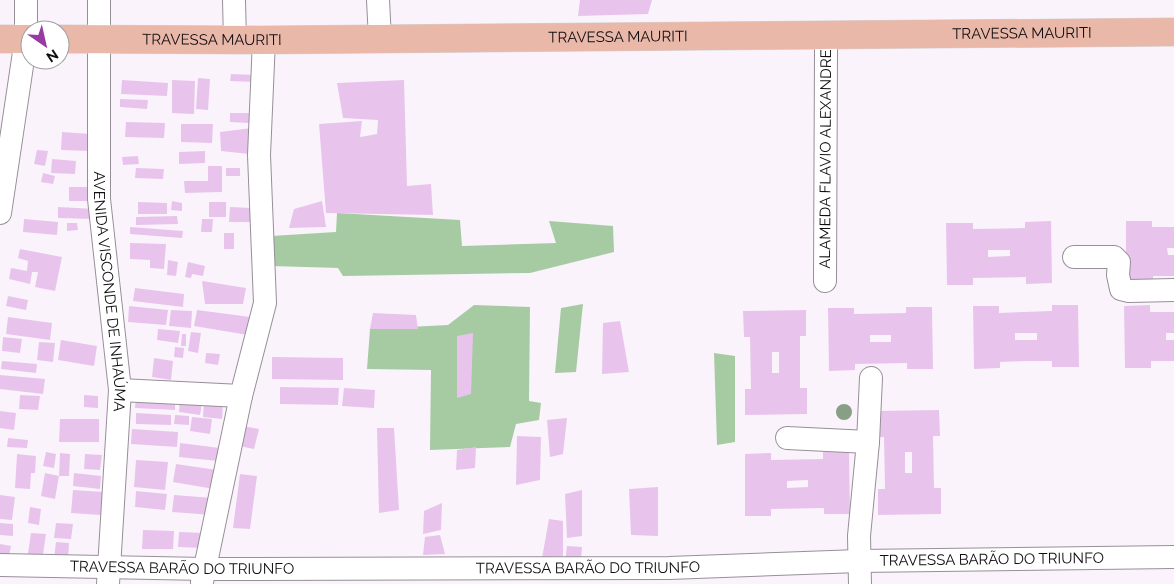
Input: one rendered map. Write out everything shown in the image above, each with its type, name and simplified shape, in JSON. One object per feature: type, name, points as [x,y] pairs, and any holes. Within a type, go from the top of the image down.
[{"type":"main road","name":"TRAVESSA MAURITI","points":[[70,39],[264,40],[1174,32]]},
{"type":"street","points":[[0,213],[19,39],[26,0]]},
{"type":"street","name":"AVENIDA VISCONDE DE INHAÚMA","points":[[99,0],[99,199],[120,390],[108,575]]},
{"type":"street","points":[[234,0],[235,40]]},
{"type":"street","points":[[378,0],[380,39]]},
{"type":"street","name":"ALAMEDA FLAVIO ALEXANDRE","points":[[825,281],[827,35]]},
{"type":"street","points":[[203,576],[241,396],[265,303],[259,155],[264,40]]},
{"type":"street","points":[[1074,257],[1114,257],[1118,262],[1121,289],[1129,291],[1174,290]]},
{"type":"street","points":[[860,584],[859,536],[868,442],[871,378]]},
{"type":"street","points":[[120,390],[241,396]]},
{"type":"street","points":[[787,438],[868,442]]},
{"type":"street","name":"TRAVESSA BARÃO DO TRIUNFO","points":[[0,565],[108,575],[669,576],[859,561],[1174,557]]},
{"type":"green space","points":[[337,213],[460,220],[462,246],[556,243],[549,221],[613,226],[614,252],[530,273],[343,276],[338,268],[271,266],[271,236],[336,232]]},
{"type":"green space","points":[[583,304],[576,372],[555,373],[561,308]]},
{"type":"green space","points":[[474,305],[530,307],[529,401],[541,403],[539,420],[516,424],[510,447],[430,450],[431,370],[367,369],[370,329],[448,325]]},
{"type":"green space","points":[[714,353],[735,356],[735,442],[717,445]]},
{"type":"building","points":[[580,0],[652,0],[648,14],[578,16]]},
{"type":"building","points":[[231,74],[256,75],[255,82],[230,81]]},
{"type":"building","points":[[198,78],[210,79],[208,110],[196,109]]},
{"type":"building","points":[[122,80],[168,83],[167,96],[121,94]]},
{"type":"building","points":[[172,80],[195,81],[194,114],[172,113]]},
{"type":"building","points":[[404,80],[407,186],[431,184],[433,215],[326,213],[319,124],[362,121],[360,137],[377,134],[378,120],[343,118],[337,83]]},
{"type":"building","points":[[120,99],[148,100],[147,109],[120,107]]},
{"type":"building","points":[[230,113],[250,113],[249,123],[230,122]]},
{"type":"building","points":[[126,122],[165,123],[164,138],[125,137]]},
{"type":"building","points":[[181,124],[213,124],[212,143],[181,142]]},
{"type":"building","points":[[252,128],[259,155],[221,151],[220,132]]},
{"type":"building","points":[[62,132],[91,134],[90,151],[61,150]]},
{"type":"building","points":[[37,150],[48,151],[45,166],[34,164]]},
{"type":"building","points":[[205,151],[205,163],[179,164],[179,152]]},
{"type":"building","points":[[138,156],[139,164],[123,165],[122,157]]},
{"type":"building","points":[[52,159],[76,161],[75,174],[51,173]]},
{"type":"building","points":[[208,166],[222,166],[222,192],[185,193],[184,181],[208,181]]},
{"type":"building","points":[[136,168],[164,169],[163,179],[135,178]]},
{"type":"building","points":[[226,168],[240,168],[240,176],[226,176]]},
{"type":"building","points":[[43,173],[55,176],[53,184],[41,182]]},
{"type":"building","points":[[69,187],[92,187],[92,201],[69,201]]},
{"type":"building","points":[[172,201],[182,203],[182,211],[171,210]]},
{"type":"building","points":[[322,201],[326,227],[289,228],[294,209]]},
{"type":"building","points":[[138,202],[167,203],[167,214],[138,214]]},
{"type":"building","points":[[209,202],[226,202],[226,217],[209,217]]},
{"type":"building","points":[[58,207],[95,209],[94,219],[58,218]]},
{"type":"building","points":[[230,207],[252,208],[252,222],[229,222]]},
{"type":"building","points":[[177,216],[178,224],[136,225],[136,217]]},
{"type":"building","points":[[24,219],[58,222],[57,235],[23,232]]},
{"type":"building","points":[[202,219],[213,219],[212,232],[201,232]]},
{"type":"building","points":[[1051,221],[1052,283],[1026,284],[1026,277],[973,278],[973,285],[947,285],[946,223],[973,223],[973,229],[1025,228],[1025,222]],"holes":[[[988,250],[1010,250],[1010,256],[988,257]]]},
{"type":"building","points":[[1126,221],[1152,221],[1152,227],[1174,227],[1174,248],[1167,248],[1168,255],[1174,255],[1174,276],[1153,276],[1153,283],[1126,283]]},
{"type":"building","points":[[67,223],[77,223],[78,230],[67,231]]},
{"type":"building","points":[[130,227],[183,231],[182,238],[130,234]]},
{"type":"building","points":[[224,233],[234,233],[234,249],[224,249]]},
{"type":"building","points":[[130,243],[166,244],[164,269],[150,268],[150,260],[130,259]]},
{"type":"building","points":[[20,249],[62,257],[55,291],[35,287],[38,272],[32,272],[30,284],[9,279],[11,268],[27,271],[28,261],[18,258]]},
{"type":"building","points":[[168,260],[178,262],[176,276],[167,275]]},
{"type":"building","points":[[188,262],[205,266],[203,276],[192,274],[191,278],[185,277]]},
{"type":"building","points":[[202,281],[246,288],[243,304],[205,304]]},
{"type":"building","points":[[135,288],[184,294],[183,307],[133,301]]},
{"type":"building","points":[[8,296],[28,300],[26,310],[6,306]]},
{"type":"building","points":[[1052,305],[1078,305],[1079,367],[1052,367],[1052,361],[1026,361],[1000,362],[1000,368],[974,369],[973,306],[999,306],[999,313],[1052,311]],"holes":[[[1015,333],[1037,333],[1037,340],[1015,340]]]},
{"type":"building","points":[[1150,305],[1150,312],[1174,312],[1174,333],[1166,333],[1166,340],[1174,340],[1174,361],[1151,361],[1151,368],[1125,368],[1124,306]]},
{"type":"building","points":[[129,306],[168,310],[166,325],[128,322]]},
{"type":"building","points":[[906,307],[932,307],[933,369],[907,369],[907,363],[855,364],[855,370],[829,371],[828,308],[854,308],[854,314],[906,313]],"holes":[[[870,335],[891,335],[891,342],[870,342]]]},
{"type":"building","points":[[171,310],[192,311],[191,328],[169,326]]},
{"type":"building","points":[[197,310],[258,318],[254,336],[194,326]]},
{"type":"building","points":[[806,310],[806,336],[800,336],[800,388],[807,388],[807,414],[745,415],[745,389],[751,389],[750,337],[744,337],[743,311]],"holes":[[[772,352],[779,352],[779,373],[772,373]]]},
{"type":"building","points":[[373,313],[416,315],[418,329],[370,329]]},
{"type":"building","points":[[8,317],[52,323],[50,340],[6,334]]},
{"type":"building","points":[[620,321],[629,372],[602,374],[603,323]]},
{"type":"building","points":[[158,329],[180,331],[178,343],[157,340]]},
{"type":"building","points":[[191,332],[201,333],[198,353],[188,351]]},
{"type":"building","points":[[473,333],[471,394],[457,398],[457,336]]},
{"type":"building","points":[[182,334],[186,334],[186,346],[181,346]]},
{"type":"building","points":[[3,337],[22,339],[20,353],[2,351]]},
{"type":"building","points":[[61,340],[97,346],[94,366],[58,360]]},
{"type":"building","points":[[39,342],[55,343],[53,362],[37,360]]},
{"type":"building","points":[[175,347],[184,348],[183,358],[174,357]]},
{"type":"building","points":[[206,353],[220,354],[218,365],[205,363]]},
{"type":"building","points":[[272,357],[343,358],[343,380],[272,379]]},
{"type":"building","points":[[154,358],[173,361],[171,380],[152,377]]},
{"type":"building","points":[[2,361],[37,364],[36,373],[1,369]]},
{"type":"building","points":[[0,375],[45,379],[43,394],[0,389]]},
{"type":"building","points":[[280,387],[339,388],[338,405],[280,404]]},
{"type":"building","points":[[344,388],[375,390],[374,408],[342,406]]},
{"type":"building","points":[[20,395],[40,396],[38,410],[19,409]]},
{"type":"building","points":[[84,395],[98,396],[98,408],[84,407]]},
{"type":"building","points":[[136,396],[175,398],[175,410],[135,408]]},
{"type":"building","points":[[180,398],[202,403],[200,415],[179,412]]},
{"type":"building","points":[[204,400],[223,402],[222,419],[203,417]]},
{"type":"building","points":[[939,410],[940,436],[933,436],[934,488],[941,488],[941,514],[878,515],[878,489],[885,489],[884,437],[877,437],[877,411]],"holes":[[[905,452],[912,452],[912,473],[905,473]]]},
{"type":"building","points":[[0,411],[16,413],[14,430],[0,428]]},
{"type":"building","points":[[136,413],[171,415],[171,425],[136,424]]},
{"type":"building","points":[[175,415],[189,416],[189,425],[174,424]]},
{"type":"building","points":[[192,417],[212,419],[210,434],[190,431]]},
{"type":"building","points":[[567,418],[563,454],[550,457],[547,420]]},
{"type":"building","points":[[60,419],[99,419],[99,442],[59,442]]},
{"type":"building","points":[[243,426],[259,429],[254,449],[239,446]]},
{"type":"building","points":[[377,428],[394,428],[399,510],[379,513]]},
{"type":"building","points":[[132,429],[178,432],[177,447],[131,444]]},
{"type":"building","points":[[517,436],[541,437],[540,480],[516,485]]},
{"type":"building","points":[[8,438],[28,440],[27,448],[7,447]]},
{"type":"building","points":[[180,443],[220,448],[218,461],[179,457]]},
{"type":"building","points":[[476,447],[475,468],[456,470],[457,450]]},
{"type":"building","points":[[46,452],[56,454],[54,468],[43,466]]},
{"type":"building","points":[[823,452],[849,452],[850,514],[824,514],[824,508],[771,509],[771,516],[745,516],[745,454],[771,453],[771,460],[823,459]],"holes":[[[808,480],[808,487],[787,488],[787,481]]]},
{"type":"building","points":[[60,453],[70,454],[69,476],[59,476]]},
{"type":"building","points":[[17,454],[36,456],[35,473],[31,473],[30,489],[15,488]]},
{"type":"building","points":[[85,454],[102,455],[100,470],[84,469]]},
{"type":"building","points":[[136,460],[168,462],[165,490],[134,487]]},
{"type":"building","points":[[176,464],[217,470],[214,489],[173,482]]},
{"type":"building","points":[[45,473],[59,476],[55,499],[41,496]]},
{"type":"building","points":[[74,473],[101,476],[100,489],[73,486]]},
{"type":"building","points":[[240,474],[257,476],[250,529],[233,528]]},
{"type":"building","points":[[658,487],[658,536],[631,535],[629,489]]},
{"type":"building","points":[[73,490],[103,492],[101,515],[71,513]]},
{"type":"building","points":[[582,490],[582,536],[567,538],[565,494]]},
{"type":"building","points":[[136,491],[167,494],[165,510],[135,507]]},
{"type":"building","points":[[0,495],[15,497],[12,520],[0,519]]},
{"type":"building","points":[[174,495],[213,498],[212,515],[172,512]]},
{"type":"building","points":[[442,503],[441,530],[423,534],[424,511]]},
{"type":"building","points":[[30,507],[41,509],[39,525],[28,523]]},
{"type":"building","points":[[549,519],[563,521],[563,556],[542,558]]},
{"type":"building","points":[[0,523],[13,524],[13,536],[0,535]]},
{"type":"building","points":[[56,523],[73,524],[71,539],[54,538]]},
{"type":"building","points":[[143,530],[174,531],[173,549],[142,549]]},
{"type":"building","points":[[179,532],[204,533],[203,548],[178,547]]},
{"type":"building","points":[[31,533],[46,534],[42,561],[27,560]]},
{"type":"building","points":[[440,535],[445,554],[423,555],[425,537]]},
{"type":"building","points":[[56,542],[69,543],[68,559],[54,558]]},
{"type":"building","points":[[0,544],[11,546],[9,556],[0,554]]},
{"type":"building","points":[[567,546],[582,547],[581,560],[565,562]]}]
